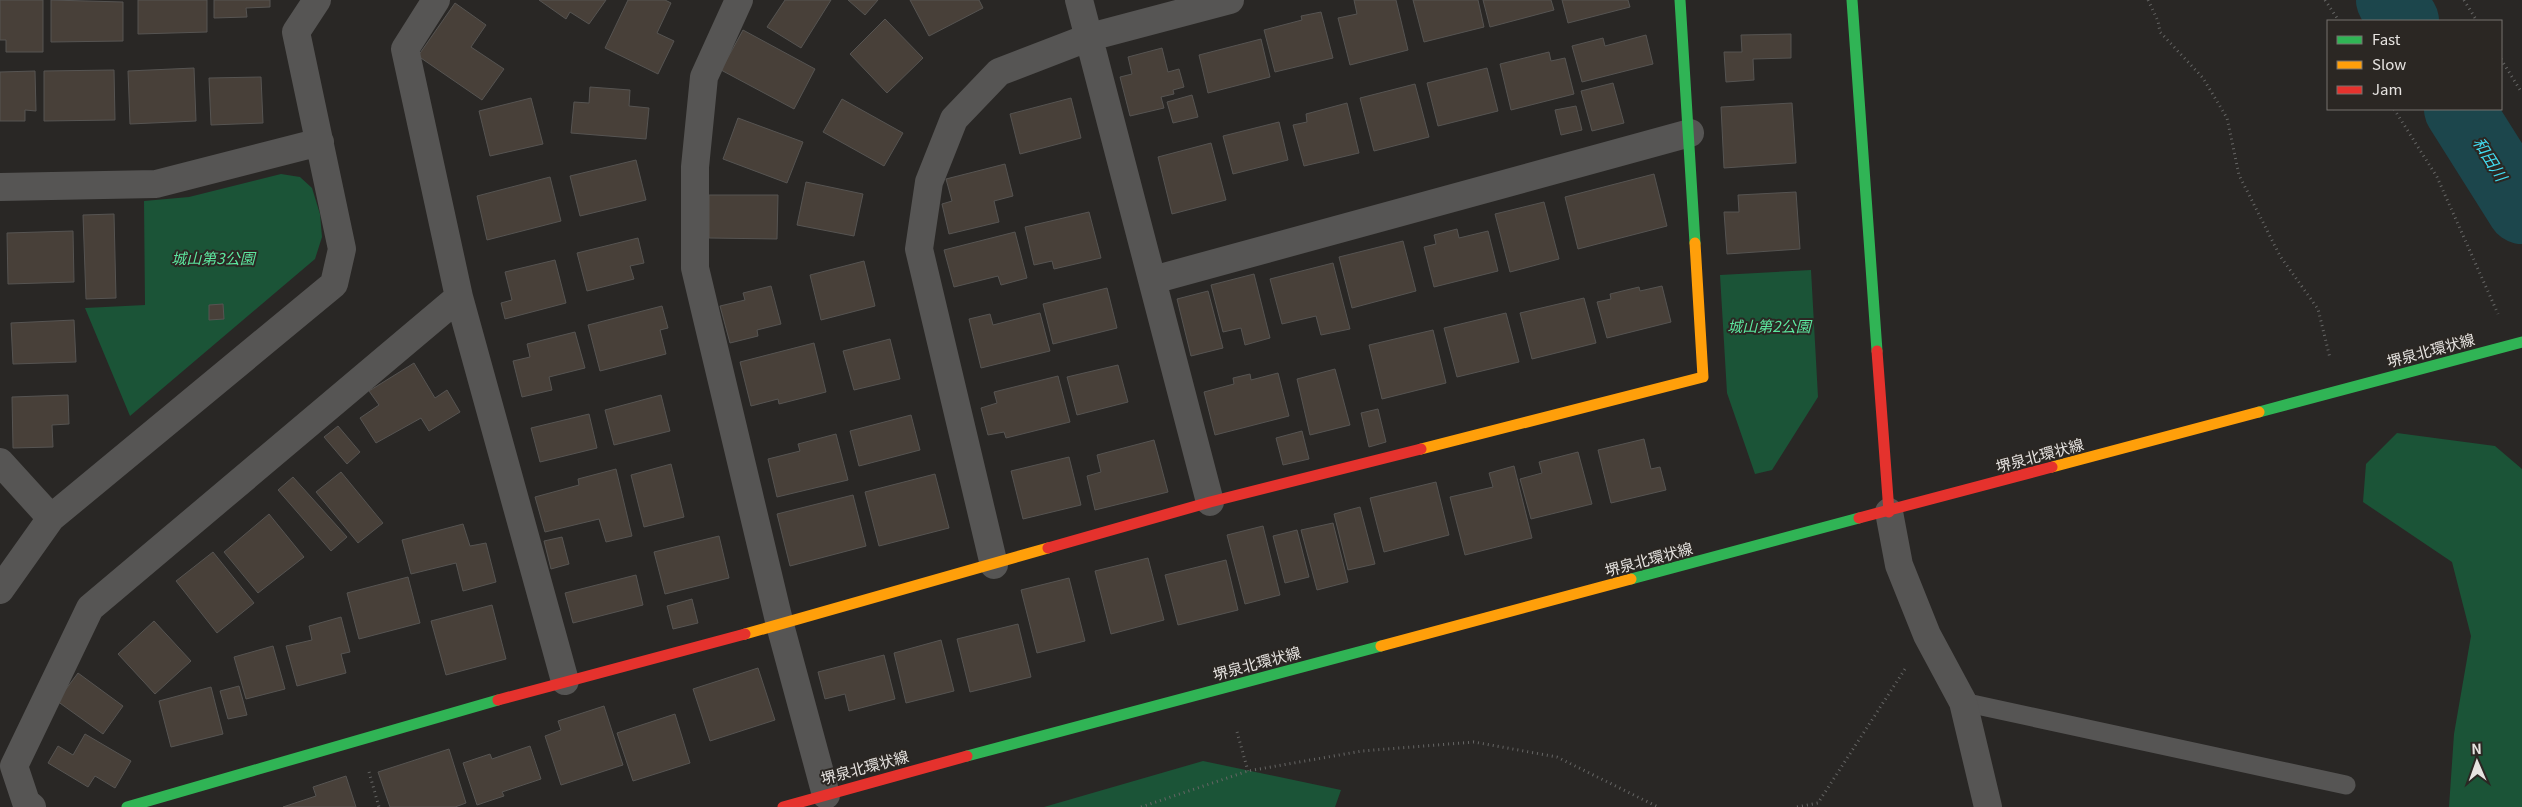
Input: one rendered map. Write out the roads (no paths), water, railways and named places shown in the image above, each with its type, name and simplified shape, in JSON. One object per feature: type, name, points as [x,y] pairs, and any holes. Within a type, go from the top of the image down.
[{"type":"street","points":[[0,590],[52,518],[334,284],[342,249],[296,32],[317,0]]},
{"type":"street","points":[[436,0],[405,49],[459,297],[565,681]]},
{"type":"street","points":[[738,0],[704,78],[695,167],[695,268],[780,625],[826,795]]},
{"type":"street","points":[[1080,0],[1210,502]]},
{"type":"street","points":[[994,564],[919,249],[929,182],[954,120],[1000,72],[1090,37],[1230,0]]},
{"type":"street","points":[[127,807],[565,681],[780,625],[1210,502],[1703,377],[1690,133],[1680,0]]},
{"type":"street","points":[[1852,0],[1889,512],[1900,565],[1927,635],[1964,702],[1988,807]]},
{"type":"street","points":[[1153,280],[1690,133]]},
{"type":"street","points":[[0,187],[156,184],[320,142]]},
{"type":"street","points":[[32,807],[26,802],[14,766],[90,608],[459,297]]},
{"type":"street","name":"堺泉北環状線","points":[[783,807],[2517,344]]},
{"type":"street","points":[[0,462],[52,518]]},
{"type":"lane","points":[[1964,702],[2346,785]]},
{"type":"waterway","name":"和田川","points":[[2391,0],[2403,20]]},
{"type":"waterway","name":"和田川","points":[[2460,110],[2522,209]]},
{"type":"park label","name":"城山第3公園","points":[[213,259]]},
{"type":"park label","name":"城山第2公園","points":[[1769,327]]}]
